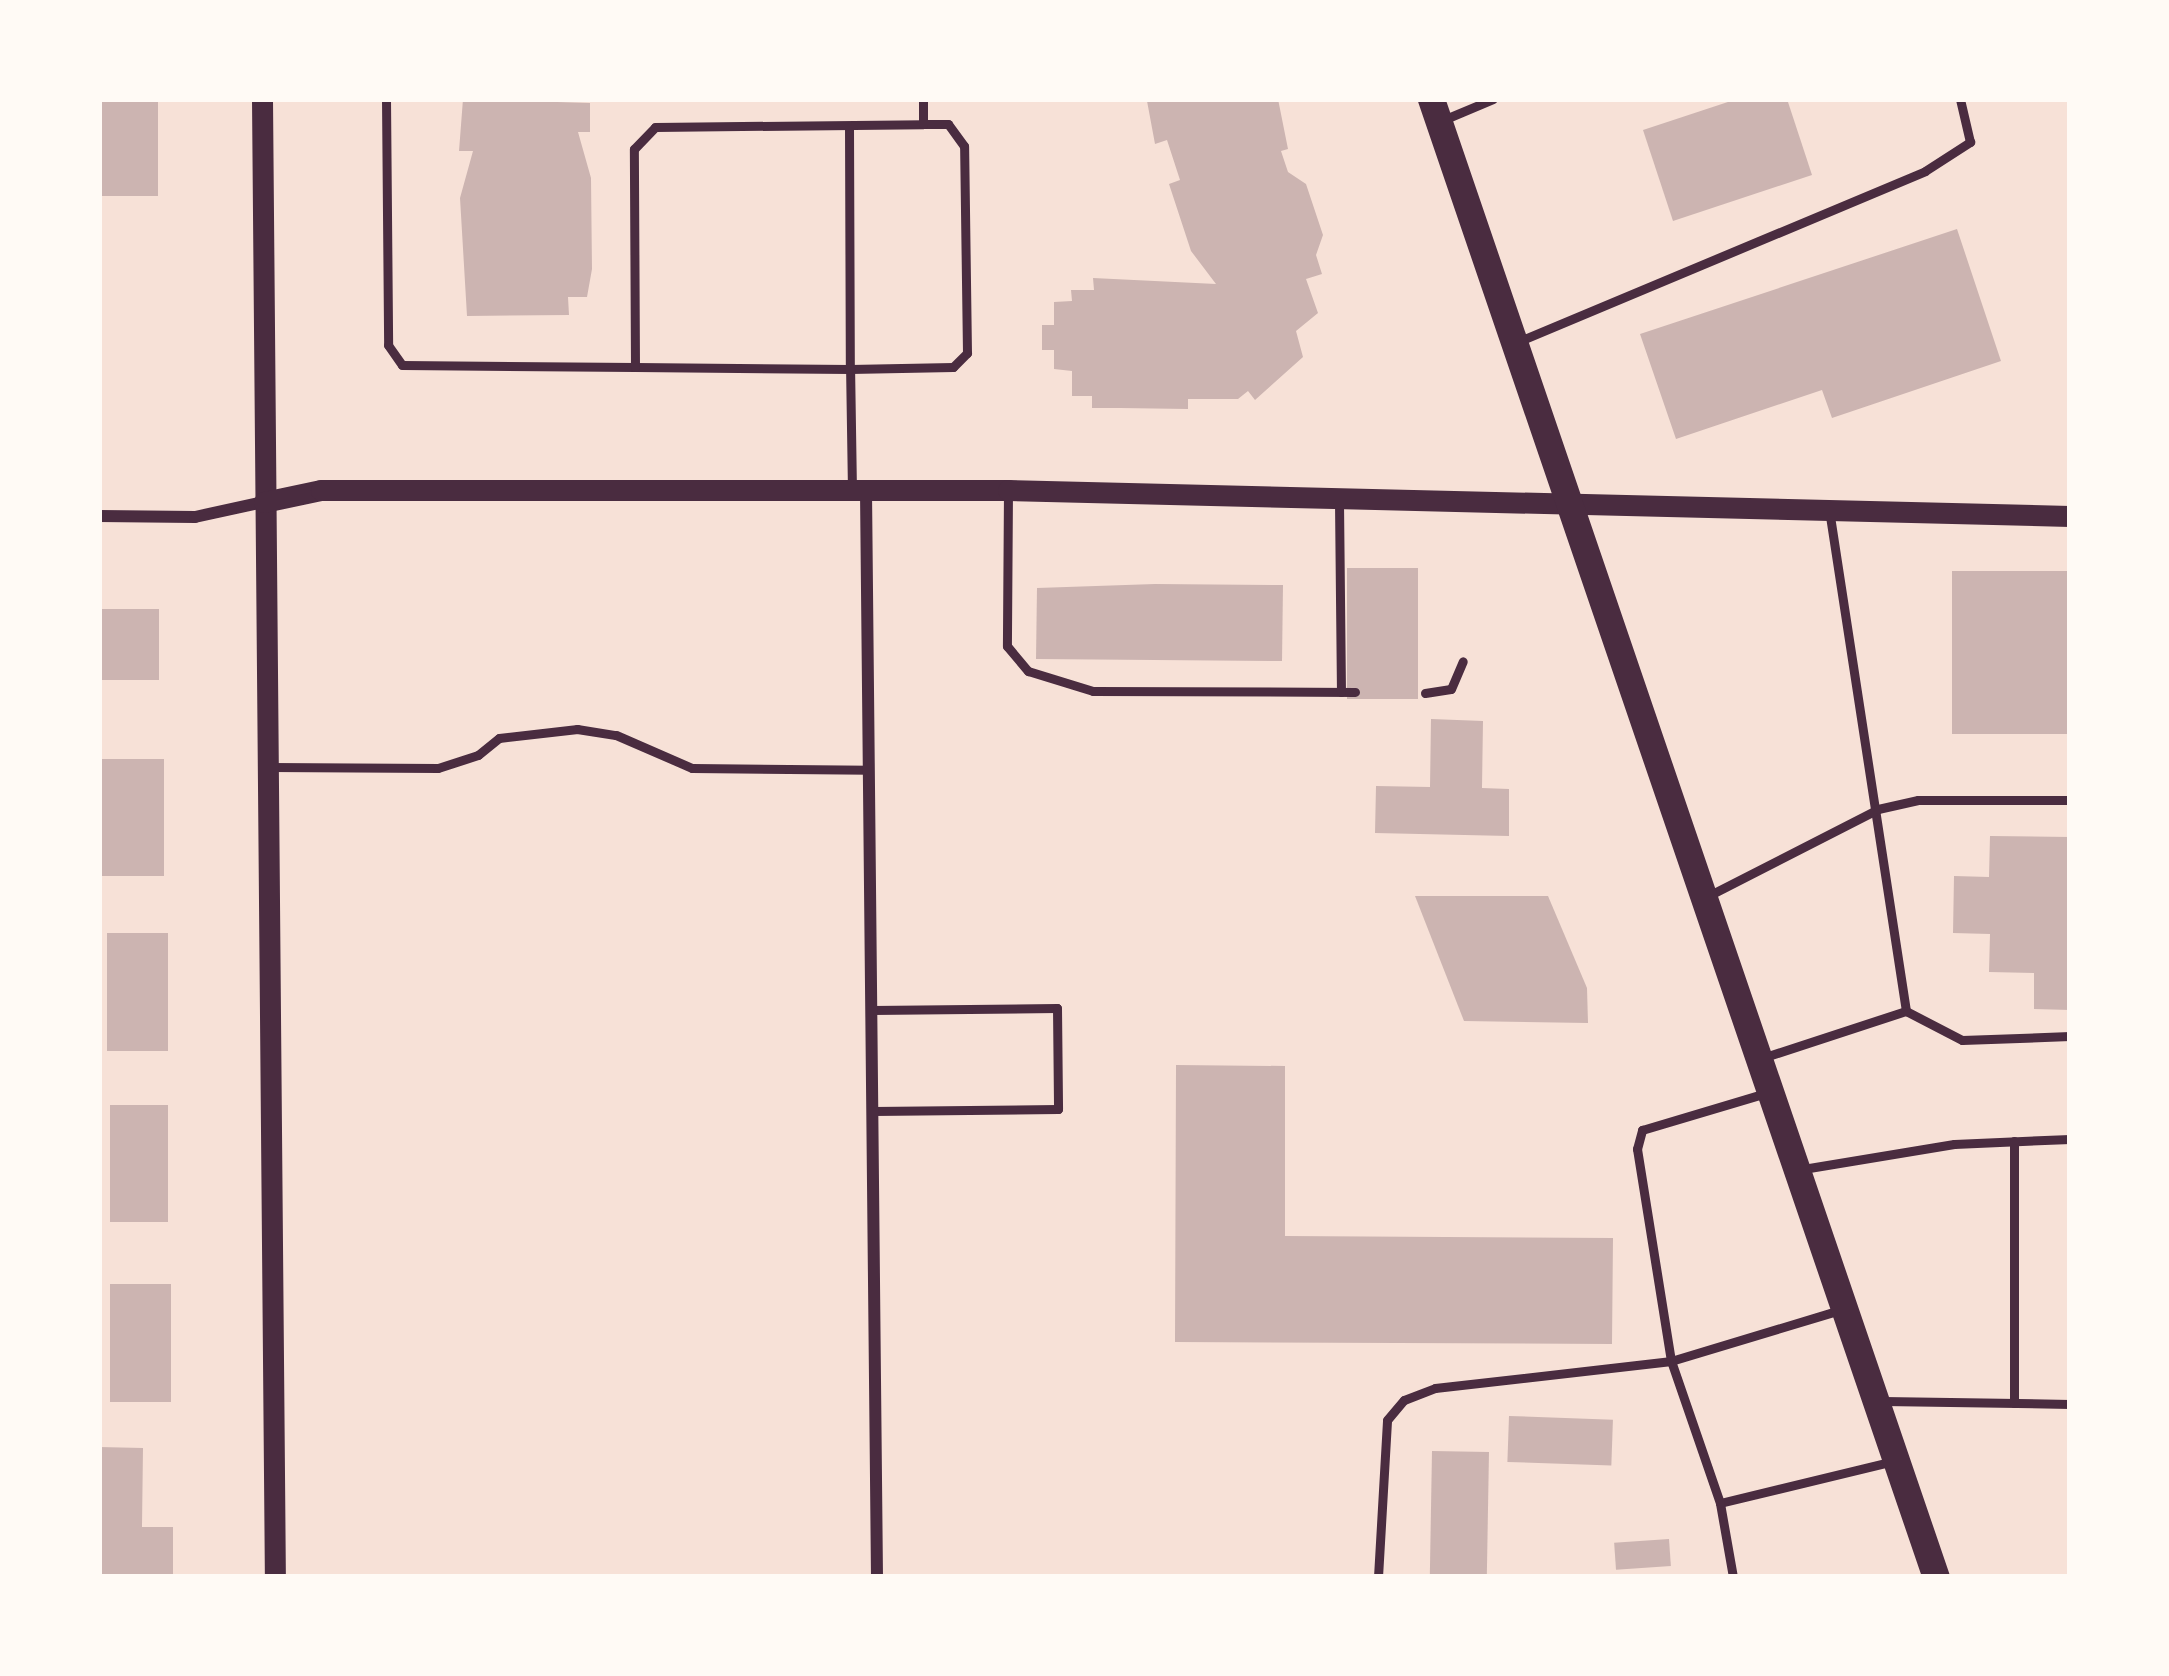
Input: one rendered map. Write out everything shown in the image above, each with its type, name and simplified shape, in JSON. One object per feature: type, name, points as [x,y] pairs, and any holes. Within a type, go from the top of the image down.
[{"type":"main road","points":[[1434,111],[1574,505],[1936,1577]]},
{"type":"street","points":[[262,99],[275,1577]]},
{"type":"street","points":[[99,516],[195,517],[321,490],[1008,490],[1339,496],[1830,516],[2070,516]]},
{"type":"street","points":[[859,491],[869,770],[877,1577]]},
{"type":"lane","points":[[386,99],[388,345],[403,365],[850,369],[953,368],[967,353],[964,146],[948,124],[655,127],[634,149],[635,367]]},
{"type":"lane","points":[[922,99],[923,124]]},
{"type":"lane","points":[[1434,111],[1492,99]]},
{"type":"lane","points":[[1517,342],[1925,171],[1970,142],[1960,99]]},
{"type":"lane","points":[[848,126],[850,369],[859,491]]},
{"type":"lane","points":[[1008,490],[1007,646],[1028,670],[1093,691],[1355,692]]},
{"type":"lane","points":[[1339,496],[1341,692]]},
{"type":"lane","points":[[1830,516],[1906,1011]]},
{"type":"lane","points":[[1425,693],[1451,689],[1463,661]]},
{"type":"lane","points":[[269,767],[438,768],[478,755],[499,738],[577,729],[616,735],[692,768],[869,770]]},
{"type":"lane","points":[[1705,897],[1878,809],[1918,800],[2070,800]]},
{"type":"lane","points":[[872,1010],[1057,1008],[1058,1109],[873,1111]]},
{"type":"lane","points":[[1760,1059],[1906,1011],[1962,1040],[2070,1036]]},
{"type":"lane","points":[[1733,1577],[1720,1503],[1671,1361],[1637,1149],[1642,1130],[1771,1091]]},
{"type":"lane","points":[[1797,1169],[2070,1139]]},
{"type":"lane","points":[[2014,1142],[2014,1403]]},
{"type":"lane","points":[[1378,1577],[1387,1420],[1403,1400],[1435,1388],[1671,1361],[1842,1309]]},
{"type":"lane","points":[[1876,1400],[2070,1404]]},
{"type":"lane","points":[[1720,1503],[1896,1461]]},
{"type":"building","points":[[99,99],[158,99],[158,196],[99,196]]},
{"type":"building","points":[[463,99],[590,103],[590,132],[578,132],[591,178],[592,269],[587,297],[568,297],[569,315],[467,316],[460,198],[473,151],[459,151]]},
{"type":"building","points":[[1278,99],[1288,149],[1281,151],[1288,172],[1306,184],[1323,235],[1316,255],[1322,274],[1306,279],[1318,313],[1296,331],[1303,357],[1255,400],[1248,391],[1238,399],[1188,399],[1188,409],[1092,408],[1092,396],[1072,396],[1072,371],[1054,369],[1054,350],[1042,350],[1042,325],[1054,325],[1054,302],[1072,301],[1071,290],[1094,290],[1093,278],[1216,284],[1191,251],[1169,184],[1180,180],[1167,140],[1155,144],[1147,101]]},
{"type":"building","points":[[1737,99],[1787,99],[1812,175],[1673,221],[1643,130]]},
{"type":"building","points":[[1957,229],[2001,361],[1832,418],[1822,390],[1676,439],[1640,334]]},
{"type":"building","points":[[1347,568],[1418,568],[1418,699],[1347,699]]},
{"type":"building","points":[[1952,571],[2070,571],[2070,734],[1952,734]]},
{"type":"building","points":[[1283,585],[1282,661],[1036,659],[1037,588]]},
{"type":"building","points":[[99,609],[159,609],[159,680],[99,680]]},
{"type":"building","points":[[1431,719],[1483,721],[1482,788],[1509,789],[1509,836],[1375,833],[1376,786],[1430,787]]},
{"type":"building","points":[[102,759],[164,759],[164,876],[102,876]]},
{"type":"building","points":[[1990,836],[2070,837],[2070,1010],[2034,1009],[2034,973],[1989,972],[1990,934],[1953,933],[1954,876],[1989,877]]},
{"type":"building","points":[[1415,896],[1548,896],[1587,988],[1588,1023],[1464,1021]]},
{"type":"building","points":[[107,933],[168,933],[168,1051],[107,1051]]},
{"type":"building","points":[[1176,1065],[1285,1066],[1285,1236],[1613,1238],[1612,1344],[1175,1342]]},
{"type":"building","points":[[110,1105],[168,1105],[168,1222],[110,1222]]},
{"type":"building","points":[[110,1284],[171,1284],[171,1402],[110,1402]]},
{"type":"building","points":[[1509,1416],[1613,1420],[1611,1466],[1507,1462]]},
{"type":"building","points":[[99,1447],[143,1448],[142,1527],[173,1527],[173,1577],[99,1577]]},
{"type":"building","points":[[1432,1451],[1489,1452],[1487,1577],[1430,1577]]},
{"type":"building","points":[[1669,1539],[1671,1566],[1616,1570],[1614,1543]]}]
